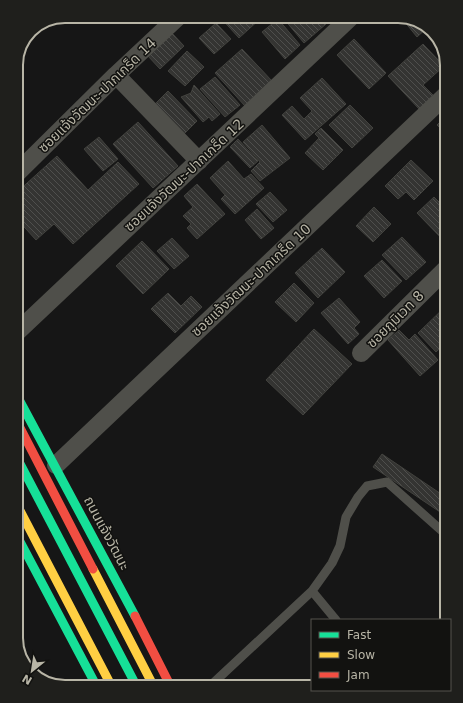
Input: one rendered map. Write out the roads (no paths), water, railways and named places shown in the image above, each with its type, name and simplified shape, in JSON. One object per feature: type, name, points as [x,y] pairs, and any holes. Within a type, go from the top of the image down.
[{"type":"main road","name":"ถนนแจ้งวัฒนะ","points":[[23,410],[51,473],[167,680]]},
{"type":"main road","points":[[23,431],[51,473],[151,680]]},
{"type":"main road","points":[[23,469],[133,680]]},
{"type":"main road","points":[[23,516],[108,680]]},
{"type":"main road","points":[[23,547],[93,680]]},
{"type":"street","name":"ซอยแจ้งวัฒนะ-ปากเกร็ด 14","points":[[23,164],[172,23]]},
{"type":"street","name":"ซอยแจ้งวัฒนะ-ปากเกร็ด 12","points":[[23,326],[345,23]]},
{"type":"street","points":[[116,75],[199,161]]},
{"type":"street","name":"ซอยแจ้งวัฒนะ-ปากเกร็ด 10","points":[[51,473],[440,101]]},
{"type":"street","name":"ซอยภูมิเวท 8","points":[[361,353],[440,275]]},
{"type":"lane","points":[[217,680],[312,591],[332,563],[340,546],[346,517],[358,497],[367,486],[387,482],[440,529]]},
{"type":"lane","points":[[312,591],[335,619]]}]
